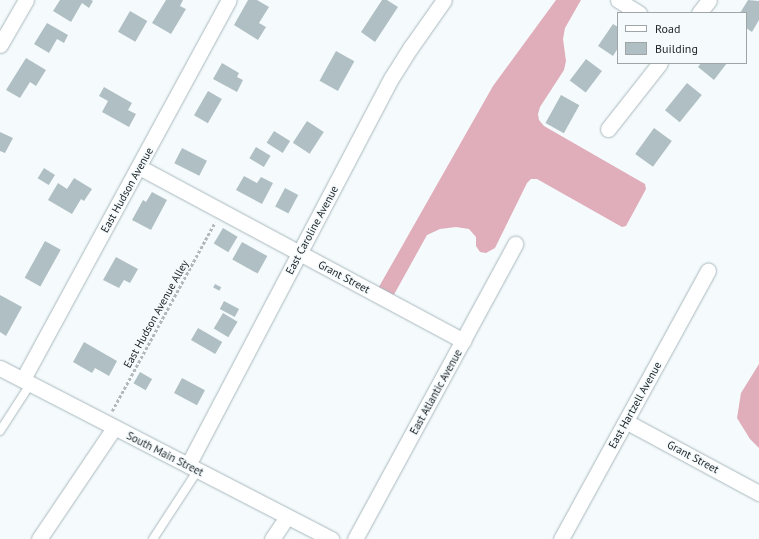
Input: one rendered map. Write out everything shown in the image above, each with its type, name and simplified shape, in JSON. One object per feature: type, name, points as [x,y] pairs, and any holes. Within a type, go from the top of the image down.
[{"type":"street","points":[[0,45],[26,0]]},
{"type":"street","name":"East Hudson Avenue","points":[[27,381],[139,167],[229,0]]},
{"type":"street","name":"East Caroline Avenue","points":[[193,468],[300,253],[392,77],[444,0]]},
{"type":"street","points":[[618,0],[637,12]]},
{"type":"street","points":[[700,12],[709,0]]},
{"type":"street","points":[[608,129],[659,64]]},
{"type":"street","name":"Grant Street","points":[[139,167],[463,341]]},
{"type":"street","name":"East Atlantic Avenue","points":[[355,539],[515,244]]},
{"type":"street","name":"East Hartzell Avenue","points":[[561,539],[708,271]]},
{"type":"street","name":"South Main Street","points":[[0,368],[27,381],[109,426],[331,539]]},
{"type":"street","name":"Grant Street","points":[[626,422],[759,493]]},
{"type":"street","points":[[39,539],[109,426]]},
{"type":"street","points":[[272,539],[287,517]]},
{"type":"lane","points":[[0,431],[27,381]]},
{"type":"lane","points":[[153,539],[193,468]]},
{"type":"path","name":"East Hudson Avenue Alley","points":[[109,426],[221,212]]},
{"type":"shaded area","points":[[556,0],[581,0],[565,28],[563,39],[566,61],[564,70],[540,107],[538,114],[539,120],[544,126],[645,184],[646,189],[626,226],[622,227],[537,179],[531,179],[527,183],[495,248],[486,253],[480,252],[476,246],[476,237],[469,229],[456,227],[440,229],[427,235],[391,300],[376,292],[493,86]]},
{"type":"shaded area","points":[[759,364],[759,448],[750,439],[737,418],[741,393]]},
{"type":"building","points":[[60,0],[93,1],[89,8],[82,3],[71,22],[53,11]]},
{"type":"building","points":[[166,0],[183,0],[180,6],[186,9],[171,34],[152,23]]},
{"type":"building","points":[[248,0],[257,0],[269,7],[259,23],[266,27],[258,40],[234,25]]},
{"type":"building","points":[[382,0],[387,0],[398,7],[375,42],[361,32]]},
{"type":"building","points":[[748,0],[759,1],[759,20],[752,32],[747,29],[747,12],[741,12]]},
{"type":"building","points":[[130,11],[147,21],[135,42],[118,32]]},
{"type":"building","points":[[47,23],[68,35],[64,43],[57,39],[49,53],[34,44]]},
{"type":"building","points":[[613,24],[617,26],[617,50],[613,56],[598,46]]},
{"type":"building","points":[[336,51],[354,61],[338,91],[320,81]]},
{"type":"building","points":[[26,58],[46,70],[36,86],[30,82],[20,98],[6,90]]},
{"type":"building","points":[[586,59],[602,71],[586,93],[570,81]]},
{"type":"building","points":[[222,63],[239,73],[237,77],[243,80],[237,92],[213,79]]},
{"type":"building","points":[[700,64],[726,64],[714,80],[698,67]]},
{"type":"building","points":[[687,83],[702,95],[680,122],[665,110]]},
{"type":"building","points":[[104,87],[132,103],[128,110],[136,114],[129,127],[102,112],[108,101],[99,96]]},
{"type":"building","points":[[208,91],[222,99],[208,123],[194,115]]},
{"type":"building","points":[[561,95],[579,105],[564,133],[545,123]]},
{"type":"building","points":[[307,121],[324,132],[310,154],[293,143]]},
{"type":"building","points":[[654,128],[672,141],[653,167],[635,154]]},
{"type":"building","points":[[274,131],[290,141],[283,153],[267,143]]},
{"type":"building","points":[[0,132],[13,138],[5,153],[0,151]]},
{"type":"building","points":[[256,147],[271,156],[264,167],[249,158]]},
{"type":"building","points":[[182,148],[207,161],[199,176],[174,163]]},
{"type":"building","points":[[44,168],[55,175],[49,185],[38,178]]},
{"type":"building","points":[[244,176],[257,183],[261,177],[273,183],[262,204],[236,190]]},
{"type":"building","points":[[74,178],[92,189],[84,201],[81,199],[72,214],[48,200],[58,183],[67,189]]},
{"type":"building","points":[[285,188],[298,195],[288,214],[275,207]]},
{"type":"building","points":[[152,192],[167,200],[151,230],[132,220],[143,200],[146,202]]},
{"type":"building","points":[[223,228],[238,237],[228,252],[214,243]]},
{"type":"building","points":[[45,241],[61,250],[40,286],[25,278]]},
{"type":"building","points":[[242,242],[267,256],[258,274],[232,259]]},
{"type":"building","points":[[116,257],[138,269],[130,283],[124,280],[119,288],[103,280]]},
{"type":"building","points":[[215,284],[221,287],[219,291],[213,288]]},
{"type":"building","points":[[0,295],[22,307],[6,336],[0,332]]},
{"type":"building","points":[[224,301],[239,309],[235,317],[220,309]]},
{"type":"building","points":[[223,313],[238,322],[228,337],[214,328]]},
{"type":"building","points":[[198,328],[222,342],[215,354],[191,340]]},
{"type":"building","points":[[84,342],[117,361],[109,376],[95,368],[92,373],[73,362]]},
{"type":"building","points":[[140,372],[152,379],[146,390],[134,383]]},
{"type":"building","points":[[182,378],[205,390],[197,405],[174,393]]}]
